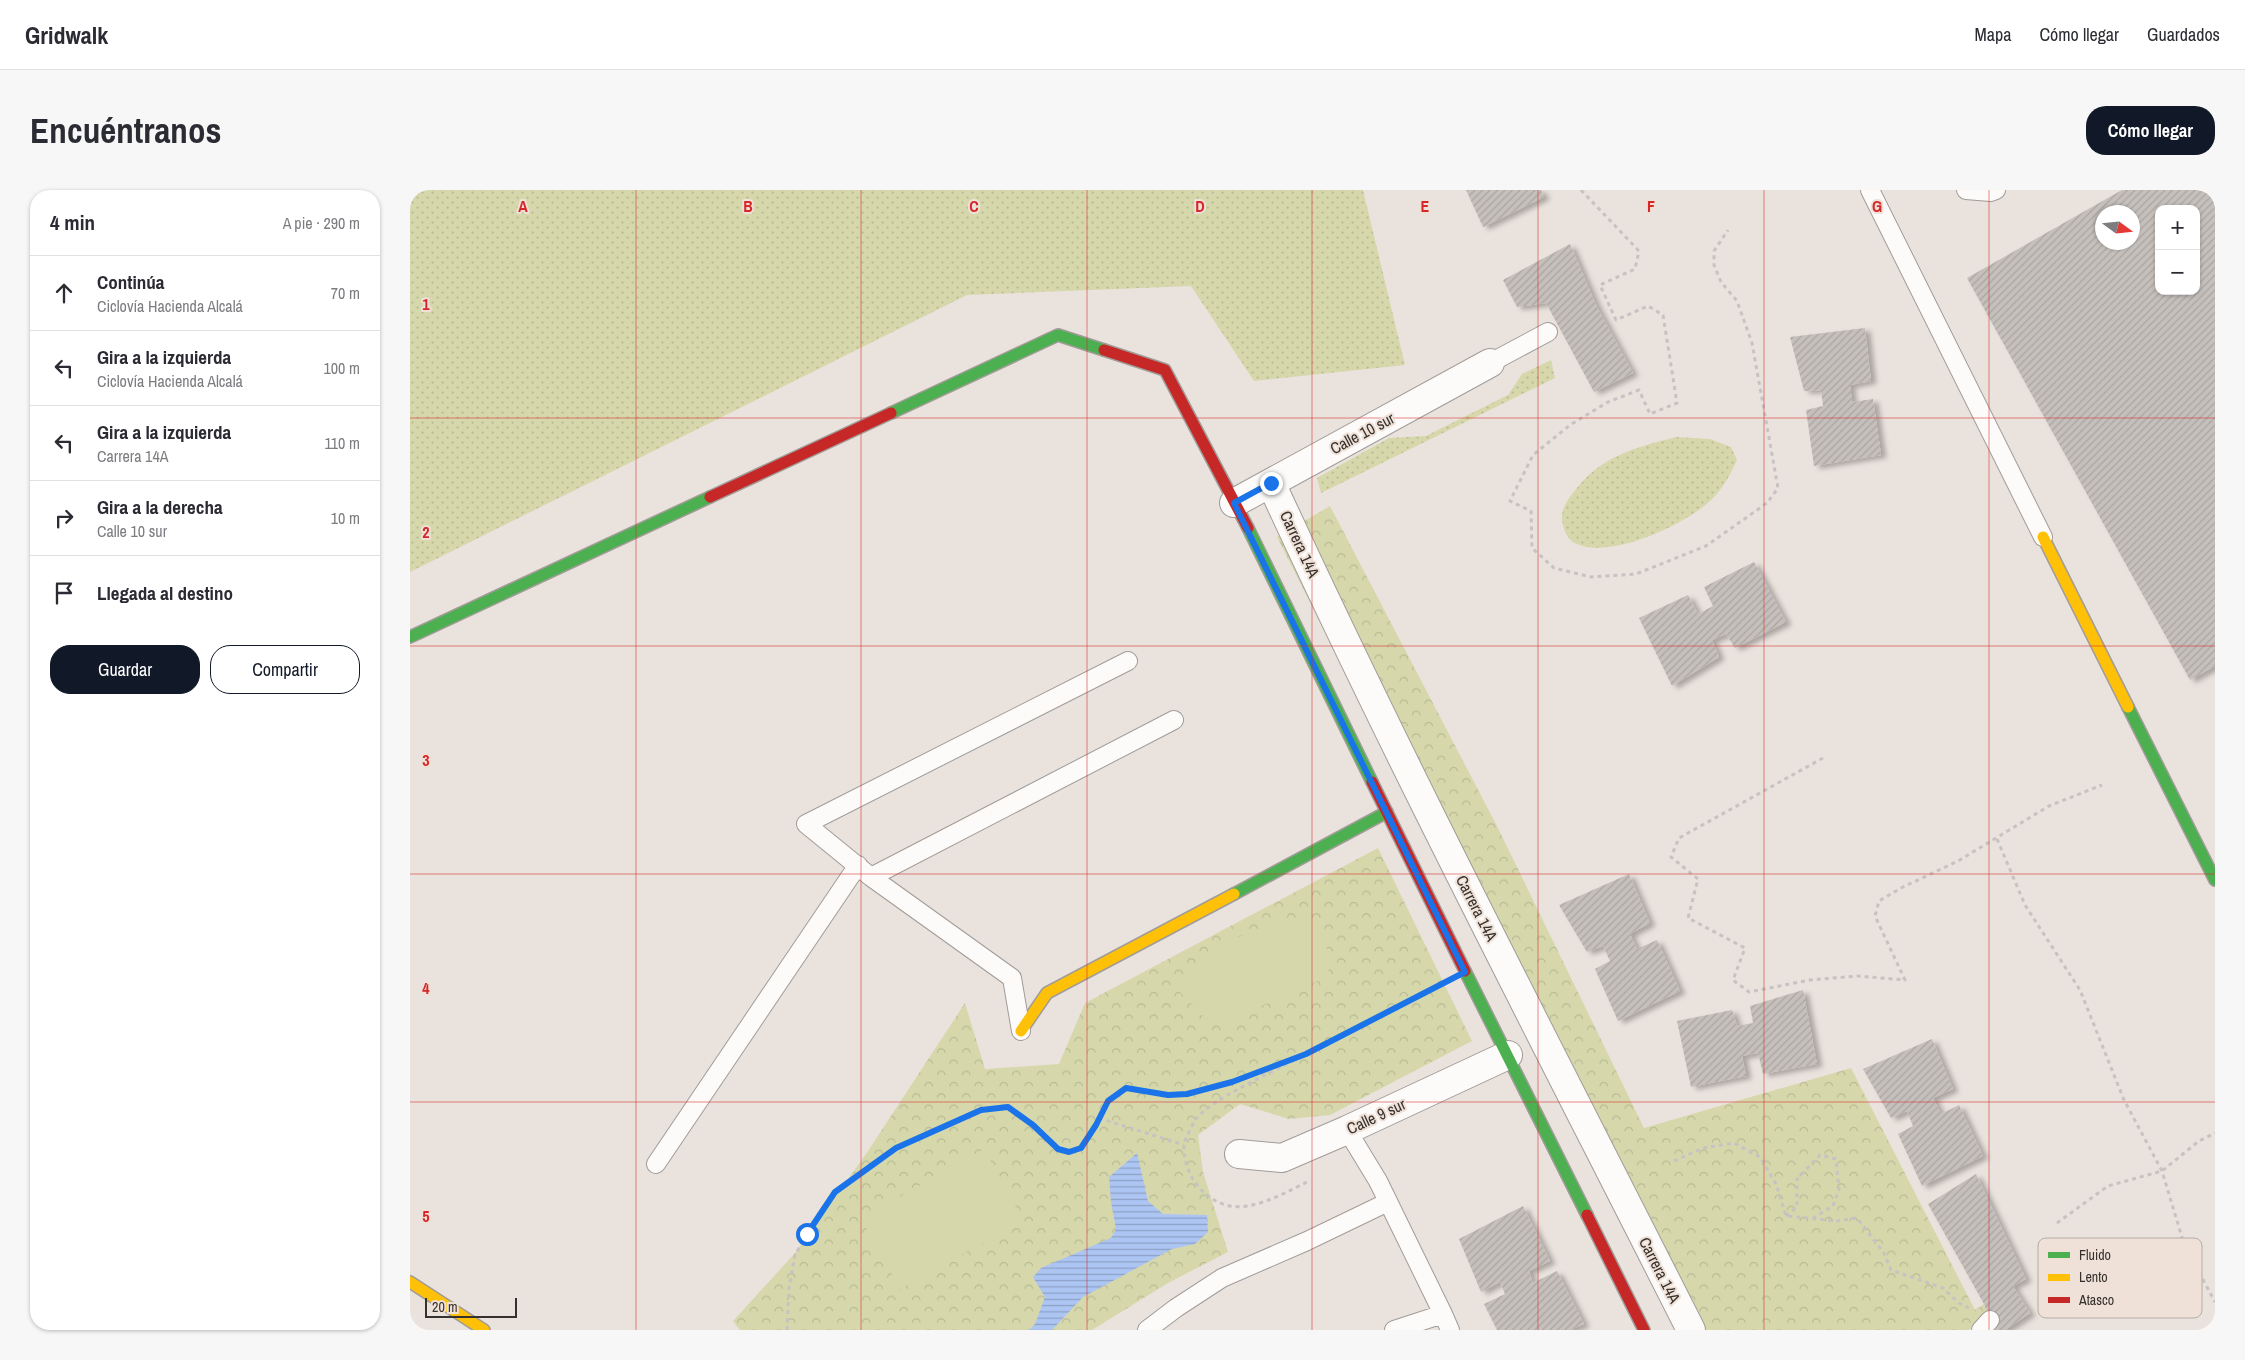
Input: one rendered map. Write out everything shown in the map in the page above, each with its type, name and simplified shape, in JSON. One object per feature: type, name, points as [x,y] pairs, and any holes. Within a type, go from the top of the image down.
[{"type":"street","points":[[410,637],[1058,335],[1165,370],[1234,503],[1644,1330]]},
{"type":"street","name":"Calle 10 sur","points":[[1234,503],[1490,363]]},
{"type":"street","name":"Carrera 14A","points":[[1271,483],[1325,601],[1423,802],[1691,1330]]},
{"type":"street","points":[[2043,536],[2215,880]]},
{"type":"street","points":[[1021,1031],[1047,993],[1387,812]]},
{"type":"street","name":"Calle 9 sur","points":[[1239,1154],[1282,1158],[1347,1130],[1508,1054]]},
{"type":"street","points":[[410,1282],[484,1330]]},
{"type":"lane","points":[[1870,190],[2043,536]]},
{"type":"lane","points":[[1966,190],[1990,192],[1996,190]]},
{"type":"lane","points":[[1490,363],[1548,332]]},
{"type":"lane","points":[[1021,1031],[1012,978],[864,871],[806,824],[1128,661]]},
{"type":"lane","points":[[656,1164],[864,871],[1174,720]]},
{"type":"lane","points":[[1347,1130],[1388,1202],[1444,1314],[1450,1330]]},
{"type":"lane","points":[[1147,1330],[1176,1308],[1222,1278],[1388,1202]]},
{"type":"lane","points":[[1394,1330],[1444,1314]]},
{"type":"path","points":[[1581,190],[1639,251],[1635,269],[1600,285],[1616,320],[1648,306],[1663,315],[1677,403],[1650,414],[1639,390],[1608,402],[1570,425],[1533,455],[1510,501],[1531,511],[1532,548],[1554,568],[1591,577],[1636,574],[1706,546],[1767,503],[1778,488],[1752,344],[1737,301],[1721,282],[1714,265],[1714,251],[1728,230]]},
{"type":"path","points":[[1823,758],[1679,838],[1671,857],[1698,879],[1688,918],[1744,948],[1733,980],[1749,992],[1810,980],[1858,976],[1905,980],[1875,916],[1879,901],[1901,888],[1958,861],[2050,806],[2102,785]]},
{"type":"path","points":[[1997,839],[2025,905],[2080,990],[2124,1100],[2162,1171],[2182,1238]]},
{"type":"path","points":[[787,1330],[789,1288],[796,1255],[819,1213],[835,1192],[896,1148],[981,1110],[1008,1107],[1033,1125],[1058,1149],[1069,1152],[1081,1148],[1108,1101],[1126,1088],[1168,1095],[1187,1094],[1232,1082],[1306,1054],[1465,972]]},
{"type":"path","points":[[1099,1118],[1184,1146]]},
{"type":"path","points":[[2057,1223],[2108,1186],[2162,1171],[2199,1141],[2215,1133]]},
{"type":"path","points":[[1674,1161],[1703,1148],[1734,1144],[1760,1157],[1776,1184],[1786,1216]]},
{"type":"path","points":[[1786,1216],[1797,1207],[1797,1180],[1820,1155],[1836,1159],[1839,1189],[1833,1206],[1812,1219]]},
{"type":"path","points":[[1786,1216],[1838,1221],[1857,1218],[1884,1253],[1891,1270],[1943,1288],[1986,1325]]},
{"type":"path","points":[[2202,1278],[2215,1302]]},
{"type":"green space","points":[[410,190],[1363,190],[1405,365],[1254,381],[1191,286],[967,295],[410,572]]},
{"type":"green space","points":[[1551,360],[1555,378],[1321,493],[1317,478],[1389,438],[1426,436],[1508,395],[1522,374]]},
{"type":"green space","points":[[1676,437],[1710,439],[1731,447],[1737,460],[1728,479],[1715,496],[1704,506],[1669,528],[1627,544],[1588,547],[1571,540],[1563,526],[1563,512],[1565,504],[1584,480],[1595,470],[1619,455]]},
{"type":"green space","points":[[1330,506],[1498,828],[1644,1128],[1851,1068],[1975,1310],[1984,1304],[1990,1320],[1968,1330],[1676,1330],[1277,537]]},
{"type":"green space","points":[[1378,848],[1472,1041],[1330,1115],[1289,1119],[1240,1104],[1198,1135],[1203,1172],[1228,1252],[1168,1283],[1092,1330],[740,1330],[733,1321],[795,1253],[866,1154],[965,1003],[985,1069],[1059,1064],[1085,1003]]},
{"type":"green space","points":[[1312,917],[1325,932],[1329,976],[1257,1008],[1234,1029],[1205,1018],[1176,988],[1203,959],[1236,938],[1273,924]]},
{"type":"green space","points":[[984,1149],[1023,1220],[900,1289],[861,1219]]},
{"type":"water","points":[[1137,1153],[1148,1201],[1163,1214],[1207,1215],[1208,1232],[1195,1244],[1172,1249],[1083,1297],[1052,1330],[1029,1330],[1035,1324],[1045,1297],[1033,1277],[1041,1268],[1111,1238],[1116,1229],[1109,1177]]},
{"type":"building","points":[[1466,190],[1541,190],[1544,197],[1483,227]]},
{"type":"building","points":[[2122,190],[2215,190],[2215,666],[2190,680],[1967,278],[2095,205],[2095,250],[2140,250],[2140,205],[2096,205]]},
{"type":"building","points":[[1570,244],[1597,307],[1633,373],[1594,392],[1546,303],[1517,307],[1503,280]]},
{"type":"building","points":[[1865,328],[1871,381],[1850,385],[1852,402],[1873,399],[1881,455],[1814,466],[1806,410],[1823,406],[1821,390],[1804,391],[1790,337]]},
{"type":"building","points":[[1754,562],[1786,622],[1735,648],[1726,634],[1712,640],[1719,657],[1672,686],[1639,618],[1688,595],[1698,614],[1713,606],[1704,587]]},
{"type":"building","points":[[1629,874],[1650,923],[1630,934],[1637,949],[1657,940],[1680,991],[1618,1021],[1595,969],[1610,961],[1603,946],[1587,952],[1559,905]]},
{"type":"building","points":[[1803,990],[1817,1064],[1763,1074],[1758,1053],[1742,1056],[1746,1076],[1691,1087],[1677,1021],[1732,1010],[1737,1026],[1753,1023],[1750,1006]]},
{"type":"building","points":[[1932,1039],[1953,1089],[1933,1098],[1941,1114],[1959,1105],[1983,1156],[1922,1186],[1898,1134],[1913,1126],[1907,1111],[1891,1118],[1863,1069]]},
{"type":"building","points":[[1976,1174],[2026,1279],[2013,1286],[2030,1313],[2005,1330],[1994,1330],[1984,1304],[1928,1204]]},
{"type":"building","points":[[1523,1206],[1550,1261],[1529,1271],[1533,1283],[1557,1271],[1584,1324],[1570,1330],[1497,1330],[1484,1304],[1505,1294],[1500,1282],[1481,1292],[1459,1239]]},
{"type":"traffic: fast","points":[[891,413],[1058,335],[1104,350]]},
{"type":"traffic: fast","points":[[410,637],[710,497]]},
{"type":"traffic: fast","points":[[1248,528],[1372,782]]},
{"type":"traffic: fast","points":[[2128,707],[2215,880]]},
{"type":"traffic: fast","points":[[1234,894],[1387,812]]},
{"type":"traffic: fast","points":[[1465,971],[1587,1215]]},
{"type":"traffic: slow","points":[[2043,537],[2128,707]]},
{"type":"traffic: slow","points":[[1021,1031],[1047,993],[1234,894]]},
{"type":"traffic: slow","points":[[410,1282],[484,1330]]},
{"type":"traffic: jam","points":[[1104,350],[1165,370],[1248,528]]},
{"type":"traffic: jam","points":[[710,497],[891,413]]},
{"type":"traffic: jam","points":[[1372,782],[1465,971]]},
{"type":"traffic: jam","points":[[1587,1215],[1644,1330]]},
{"type":"route","points":[[807,1234],[819,1213],[835,1192],[896,1148],[981,1110],[1008,1107],[1033,1125],[1058,1149],[1069,1152],[1081,1148],[1096,1125],[1108,1101],[1126,1088],[1168,1095],[1187,1094],[1201,1092],[1232,1082],[1306,1054],[1465,972],[1252,536],[1234,503],[1271,483]]}]
